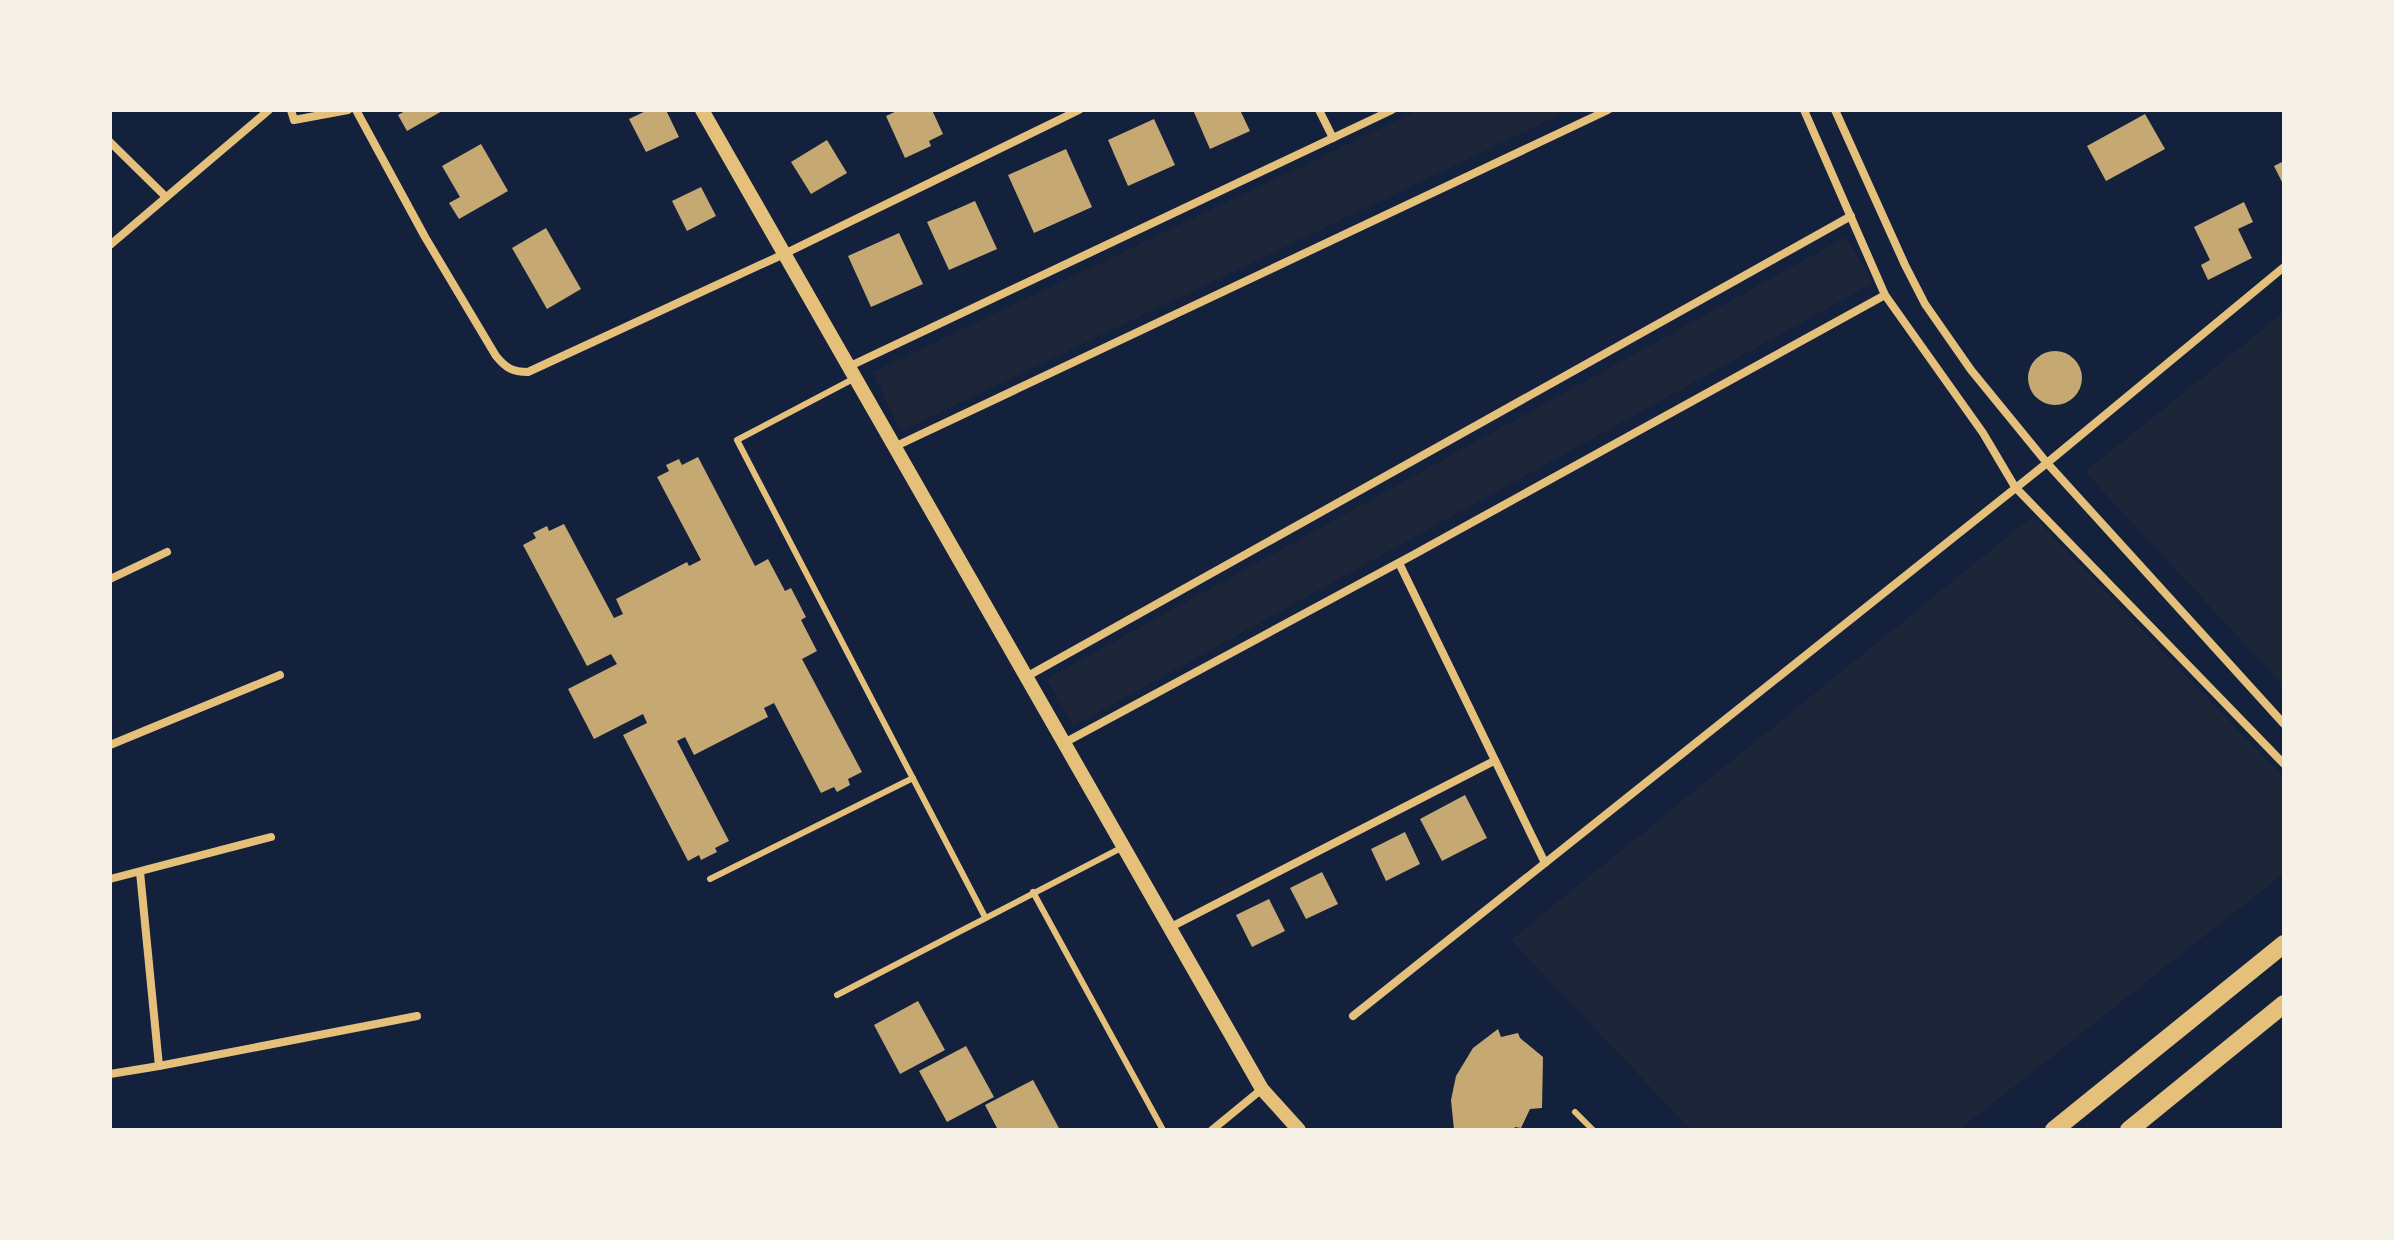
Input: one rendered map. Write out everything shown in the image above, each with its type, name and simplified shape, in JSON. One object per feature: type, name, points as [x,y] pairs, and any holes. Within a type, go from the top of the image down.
[{"type":"highway","points":[[2054,1130],[2284,944]]},
{"type":"highway","points":[[2129,1130],[2284,1004]]},
{"type":"street","points":[[110,245],[269,110]]},
{"type":"street","points":[[291,110],[294,120],[348,110]]},
{"type":"street","points":[[356,110],[425,237],[496,356],[505,368],[514,372],[528,372],[784,254],[1079,110]]},
{"type":"street","points":[[702,110],[1262,1089],[1299,1130]]},
{"type":"street","points":[[1319,110],[1333,138]]},
{"type":"street","points":[[852,372],[1392,110]]},
{"type":"street","points":[[894,447],[1608,110]]},
{"type":"street","points":[[1804,110],[1885,295],[1983,433],[2015,487],[2284,764]]},
{"type":"street","points":[[1835,110],[1925,304],[1971,370],[2047,463],[2284,724]]},
{"type":"street","points":[[110,142],[165,196]]},
{"type":"street","points":[[1026,677],[1851,216]]},
{"type":"street","points":[[1353,1016],[2047,463],[2284,267]]},
{"type":"street","points":[[1064,743],[1399,563],[1885,295]]},
{"type":"street","points":[[110,579],[167,552]]},
{"type":"street","points":[[1399,563],[1545,863]]},
{"type":"street","points":[[110,745],[280,675]]},
{"type":"street","points":[[1169,928],[1494,761]]},
{"type":"street","points":[[110,879],[271,837]]},
{"type":"street","points":[[140,872],[159,1066]]},
{"type":"street","points":[[110,1074],[417,1016]]},
{"type":"street","points":[[1212,1130],[1262,1089]]},
{"type":"lane","points":[[852,372],[737,440],[985,917]]},
{"type":"lane","points":[[710,879],[913,778]]},
{"type":"lane","points":[[837,995],[1123,847]]},
{"type":"lane","points":[[1033,892],[1163,1130]]},
{"type":"lane","points":[[1575,1112],[1593,1130]]},
{"type":"shaded area","points":[[1419,110],[1570,110],[901,431],[873,372]]},
{"type":"shaded area","points":[[1846,237],[1873,283],[1073,726],[1047,679]]},
{"type":"shaded area","points":[[2284,312],[2284,686],[2085,472]]},
{"type":"shaded area","points":[[2033,516],[2284,778],[2284,873],[1959,1130],[1691,1130],[1511,940]]},
{"type":"building","points":[[407,110],[444,110],[407,131],[398,115]]},
{"type":"building","points":[[648,110],[666,110],[679,137],[646,152],[629,119]]},
{"type":"building","points":[[899,110],[932,110],[943,134],[929,141],[931,146],[905,158],[886,116]]},
{"type":"building","points":[[1193,110],[1240,110],[1250,131],[1210,149]]},
{"type":"building","points":[[2145,114],[2165,149],[2106,181],[2087,146]]},
{"type":"building","points":[[1154,119],[1175,165],[1128,186],[1108,140]]},
{"type":"building","points":[[827,140],[847,173],[811,194],[791,162]]},
{"type":"building","points":[[481,144],[508,191],[459,219],[449,203],[460,197],[442,166]]},
{"type":"building","points":[[1066,149],[1092,207],[1034,233],[1008,175]]},
{"type":"building","points":[[2284,161],[2284,186],[2274,166]]},
{"type":"building","points":[[701,187],[716,216],[687,231],[672,201]]},
{"type":"building","points":[[975,201],[997,249],[949,270],[927,222]]},
{"type":"building","points":[[2244,202],[2253,222],[2238,229],[2252,258],[2208,280],[2201,265],[2210,260],[2194,227]]},
{"type":"building","points":[[546,228],[581,289],[547,309],[512,248]]},
{"type":"building","points":[[899,233],[923,284],[871,307],[848,256]]},
{"type":"building","points":[[2055,351],[2074,359],[2082,378],[2074,397],[2055,405],[2036,397],[2028,378],[2036,359]]},
{"type":"building","points":[[698,457],[755,566],[768,559],[785,591],[791,588],[806,617],[801,620],[817,651],[802,659],[862,772],[848,779],[850,785],[837,792],[834,787],[821,793],[774,703],[764,708],[768,717],[694,755],[685,737],[677,741],[729,841],[701,860],[699,855],[688,861],[623,735],[647,723],[643,714],[594,739],[568,689],[617,664],[611,654],[587,666],[523,545],[536,538],[533,533],[547,526],[549,531],[564,524],[614,618],[623,614],[616,599],[687,562],[689,566],[701,560],[657,477],[669,471],[666,465],[679,459],[682,465]]},
{"type":"building","points":[[1465,795],[1487,838],[1442,861],[1420,819]]},
{"type":"building","points":[[1405,832],[1420,864],[1386,881],[1371,849]]},
{"type":"building","points":[[1322,872],[1338,904],[1306,919],[1290,888]]},
{"type":"building","points":[[1269,899],[1285,931],[1252,947],[1236,915]]},
{"type":"building","points":[[918,1001],[945,1050],[900,1074],[874,1025]]},
{"type":"building","points":[[1498,1029],[1501,1037],[1518,1033],[1543,1057],[1542,1108],[1530,1109],[1521,1128],[1515,1127],[1514,1130],[1454,1130],[1451,1100],[1456,1076],[1473,1048]]},
{"type":"building","points":[[966,1046],[994,1097],[947,1122],[919,1071]]},
{"type":"building","points":[[1033,1080],[1060,1130],[998,1130],[985,1105]]}]
